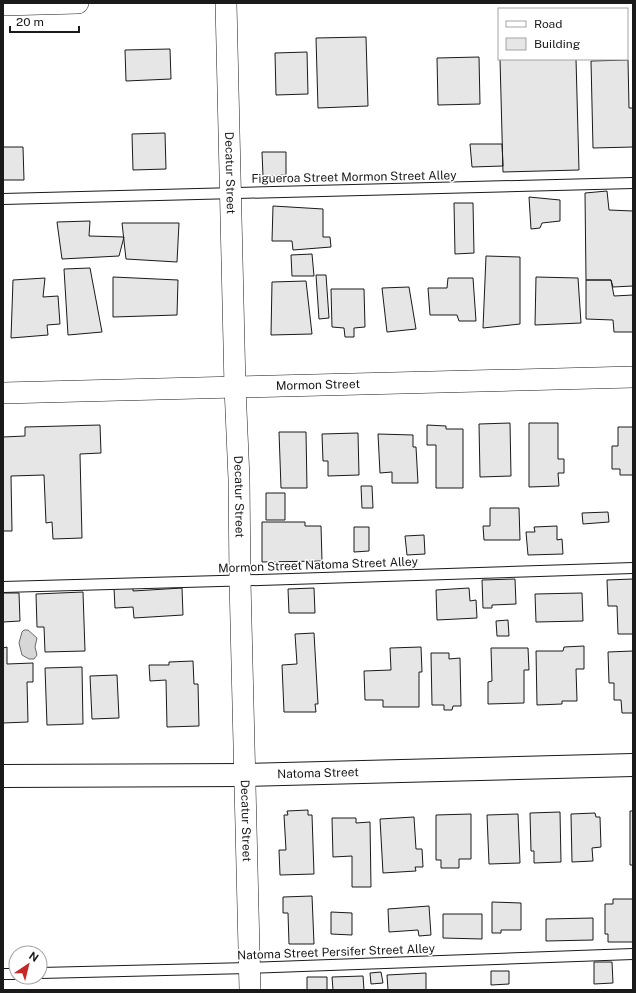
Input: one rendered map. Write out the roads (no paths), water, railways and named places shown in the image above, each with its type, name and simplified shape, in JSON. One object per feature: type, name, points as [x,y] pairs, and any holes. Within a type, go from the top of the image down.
[{"type":"street","points":[[3,5],[78,3]]},
{"type":"street","name":"Decatur Street","points":[[226,3],[235,387],[239,480],[250,990]]},
{"type":"street","name":"Mormon Street","points":[[3,393],[633,378]]},
{"type":"street","name":"Natoma Street","points":[[3,776],[245,774],[633,765]]},
{"type":"lane","name":"Figueroa Street Mormon Street Alley","points":[[3,199],[633,183]]},
{"type":"lane","name":"Mormon Street Natoma Street Alley","points":[[3,587],[633,568]]},
{"type":"lane","name":"Natoma Street Persifer Street Alley","points":[[48,973],[249,968],[633,954]]}]
